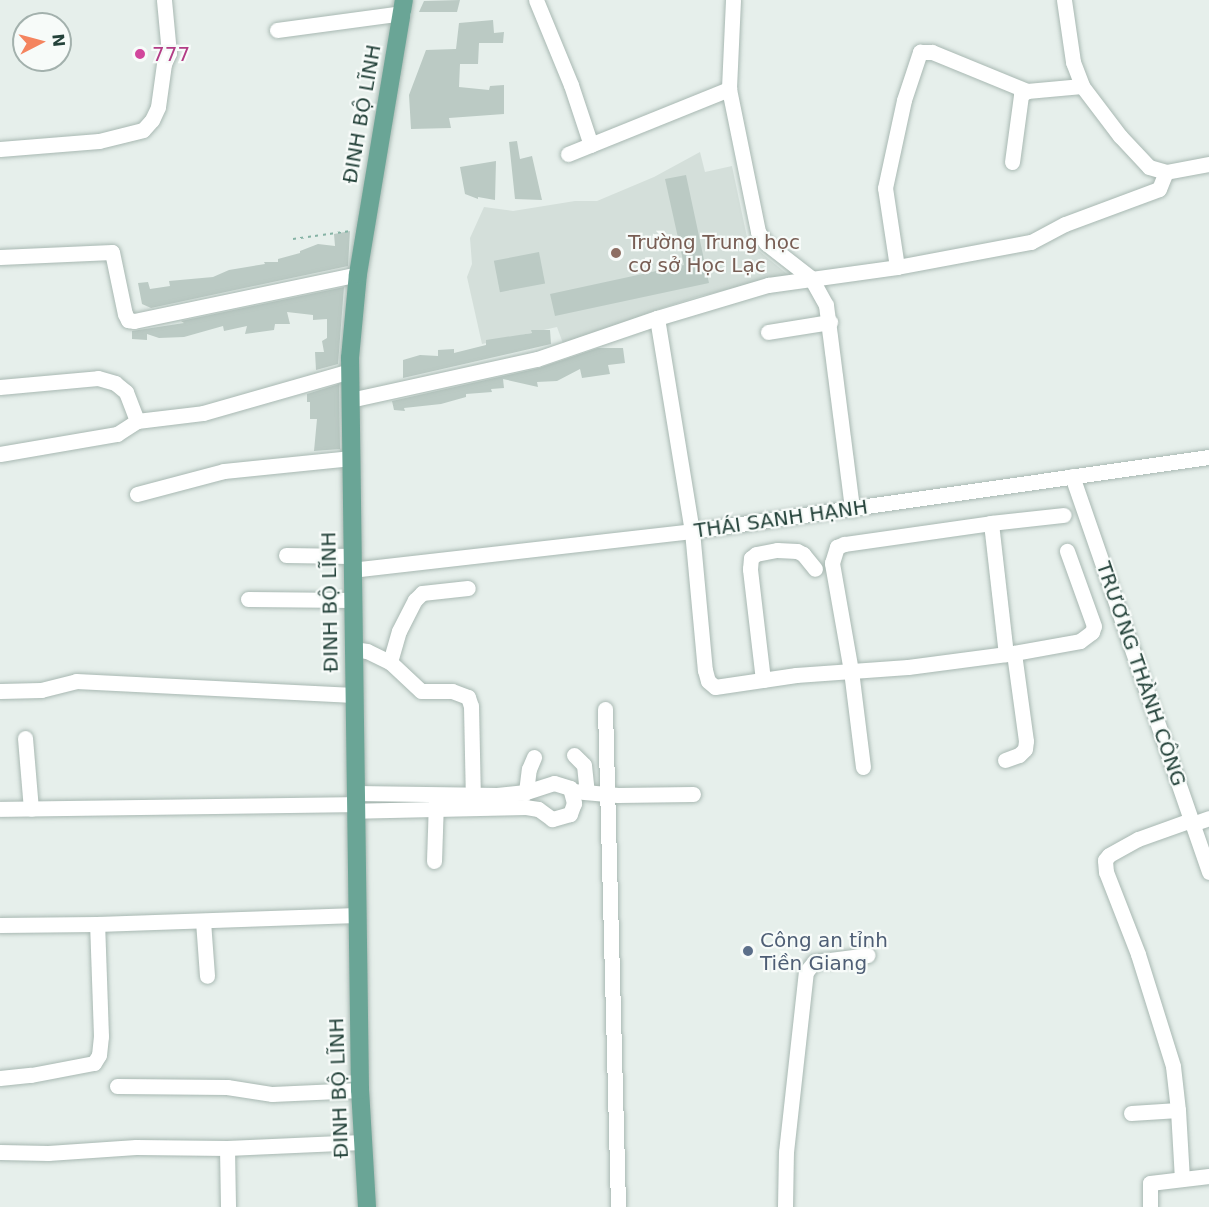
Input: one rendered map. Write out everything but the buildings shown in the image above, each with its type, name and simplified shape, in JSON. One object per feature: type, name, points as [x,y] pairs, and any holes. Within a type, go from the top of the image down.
[{"type":"main road","name":"ĐINH BỘ LĨNH","points":[[367,1207],[360,1090],[352,649],[350,370],[358,274],[404,6]]},
{"type":"street","points":[[0,149],[99,141],[143,130],[152,120],[158,107],[164,64],[169,53],[164,0]]},
{"type":"street","points":[[536,0],[572,86],[591,145]]},
{"type":"street","points":[[733,0],[729,89],[758,232],[766,243],[812,278],[826,305],[830,322],[852,509]]},
{"type":"street","points":[[1064,0],[1073,62],[1082,86],[1120,136],[1149,167],[1166,172],[1209,164]]},
{"type":"street","points":[[277,30],[404,6]]},
{"type":"street","points":[[897,267],[885,188],[904,100],[920,52],[932,52],[1027,91],[1082,86]]},
{"type":"street","points":[[568,154],[729,89]]},
{"type":"street","points":[[1012,162],[1020,99],[1027,91]]},
{"type":"street","points":[[350,400],[537,359],[734,294],[812,278],[897,267],[1031,242],[1065,224],[1159,189],[1166,172]]},
{"type":"street","points":[[0,257],[112,252],[125,314],[128,320],[134,321],[358,274]]},
{"type":"street","points":[[657,318],[692,531],[708,681],[715,687],[763,680],[908,667],[1010,654],[1080,641],[1092,632],[1094,626],[1067,551]]},
{"type":"street","points":[[768,332],[830,322]]},
{"type":"street","points":[[0,454],[117,434],[137,421],[203,413],[350,370]]},
{"type":"street","points":[[0,387],[98,378],[116,383],[126,392],[137,421]]},
{"type":"street","points":[[137,494],[224,471],[351,458]]},
{"type":"street","name":"THÁI SANH HẠNH","points":[[286,555],[351,563],[692,531],[1209,458]]},
{"type":"street","name":"TRƯƠNG THÀNH CÔNG","points":[[1072,476],[1209,872]]},
{"type":"street","points":[[863,767],[851,671],[832,563],[837,547],[844,544],[991,523],[1064,515]]},
{"type":"street","points":[[991,523],[1010,654],[1026,741],[1025,749],[1019,755],[1005,760]]},
{"type":"street","points":[[763,680],[750,569],[751,558],[756,554],[777,550],[797,551],[815,569]]},
{"type":"street","points":[[390,662],[399,631],[414,600],[422,593],[468,588]]},
{"type":"street","points":[[248,599],[352,600]]},
{"type":"street","points":[[352,649],[367,651],[390,662],[421,691],[452,691],[468,697],[471,706],[473,802]]},
{"type":"street","points":[[0,692],[41,690],[76,681],[354,695]]},
{"type":"street","points":[[604,709],[618,1207]]},
{"type":"street","points":[[25,738],[31,809]]},
{"type":"street","points":[[0,809],[473,802],[538,809],[552,819],[570,814],[580,792],[584,765],[574,755]]},
{"type":"street","points":[[534,757],[529,769],[538,809]]},
{"type":"street","points":[[473,802],[563,784],[580,792],[693,794]]},
{"type":"street","points":[[434,861],[436,802]]},
{"type":"street","points":[[1182,1179],[1173,1066],[1137,954],[1104,866],[1109,855],[1128,844],[1209,818]]},
{"type":"street","points":[[0,925],[357,915]]},
{"type":"street","points":[[203,921],[207,976]]},
{"type":"street","points":[[0,1078],[31,1075],[94,1063],[99,1055],[101,1036],[97,924]]},
{"type":"street","points":[[785,1207],[786,1152],[806,972],[814,962],[868,955]]},
{"type":"street","points":[[117,1086],[227,1087],[272,1094],[360,1090]]},
{"type":"street","points":[[1131,1113],[1178,1110]]},
{"type":"street","points":[[0,1152],[48,1153],[136,1147],[227,1148],[362,1142]]},
{"type":"street","points":[[227,1148],[228,1207]]},
{"type":"street","points":[[1150,1207],[1150,1183],[1209,1176]]},
{"type":"path","points":[[293,239],[365,229]]},
{"type":"shaded area","name":"Trường Trung học cơ sở Học Lạc","points":[[700,152],[705,172],[732,166],[748,242],[792,278],[770,279],[697,297],[656,310],[564,346],[557,327],[482,344],[467,277],[472,264],[470,238],[484,207],[513,211],[575,201],[597,201],[654,177]]},
{"type":"place","name":"777","points":[[140,54]]},
{"type":"place","name":"Trường Trung học cơ sở Học Lạc","points":[[616,253]]},
{"type":"place","name":"Công an tỉnh Tiền Giang","points":[[748,951]]}]
